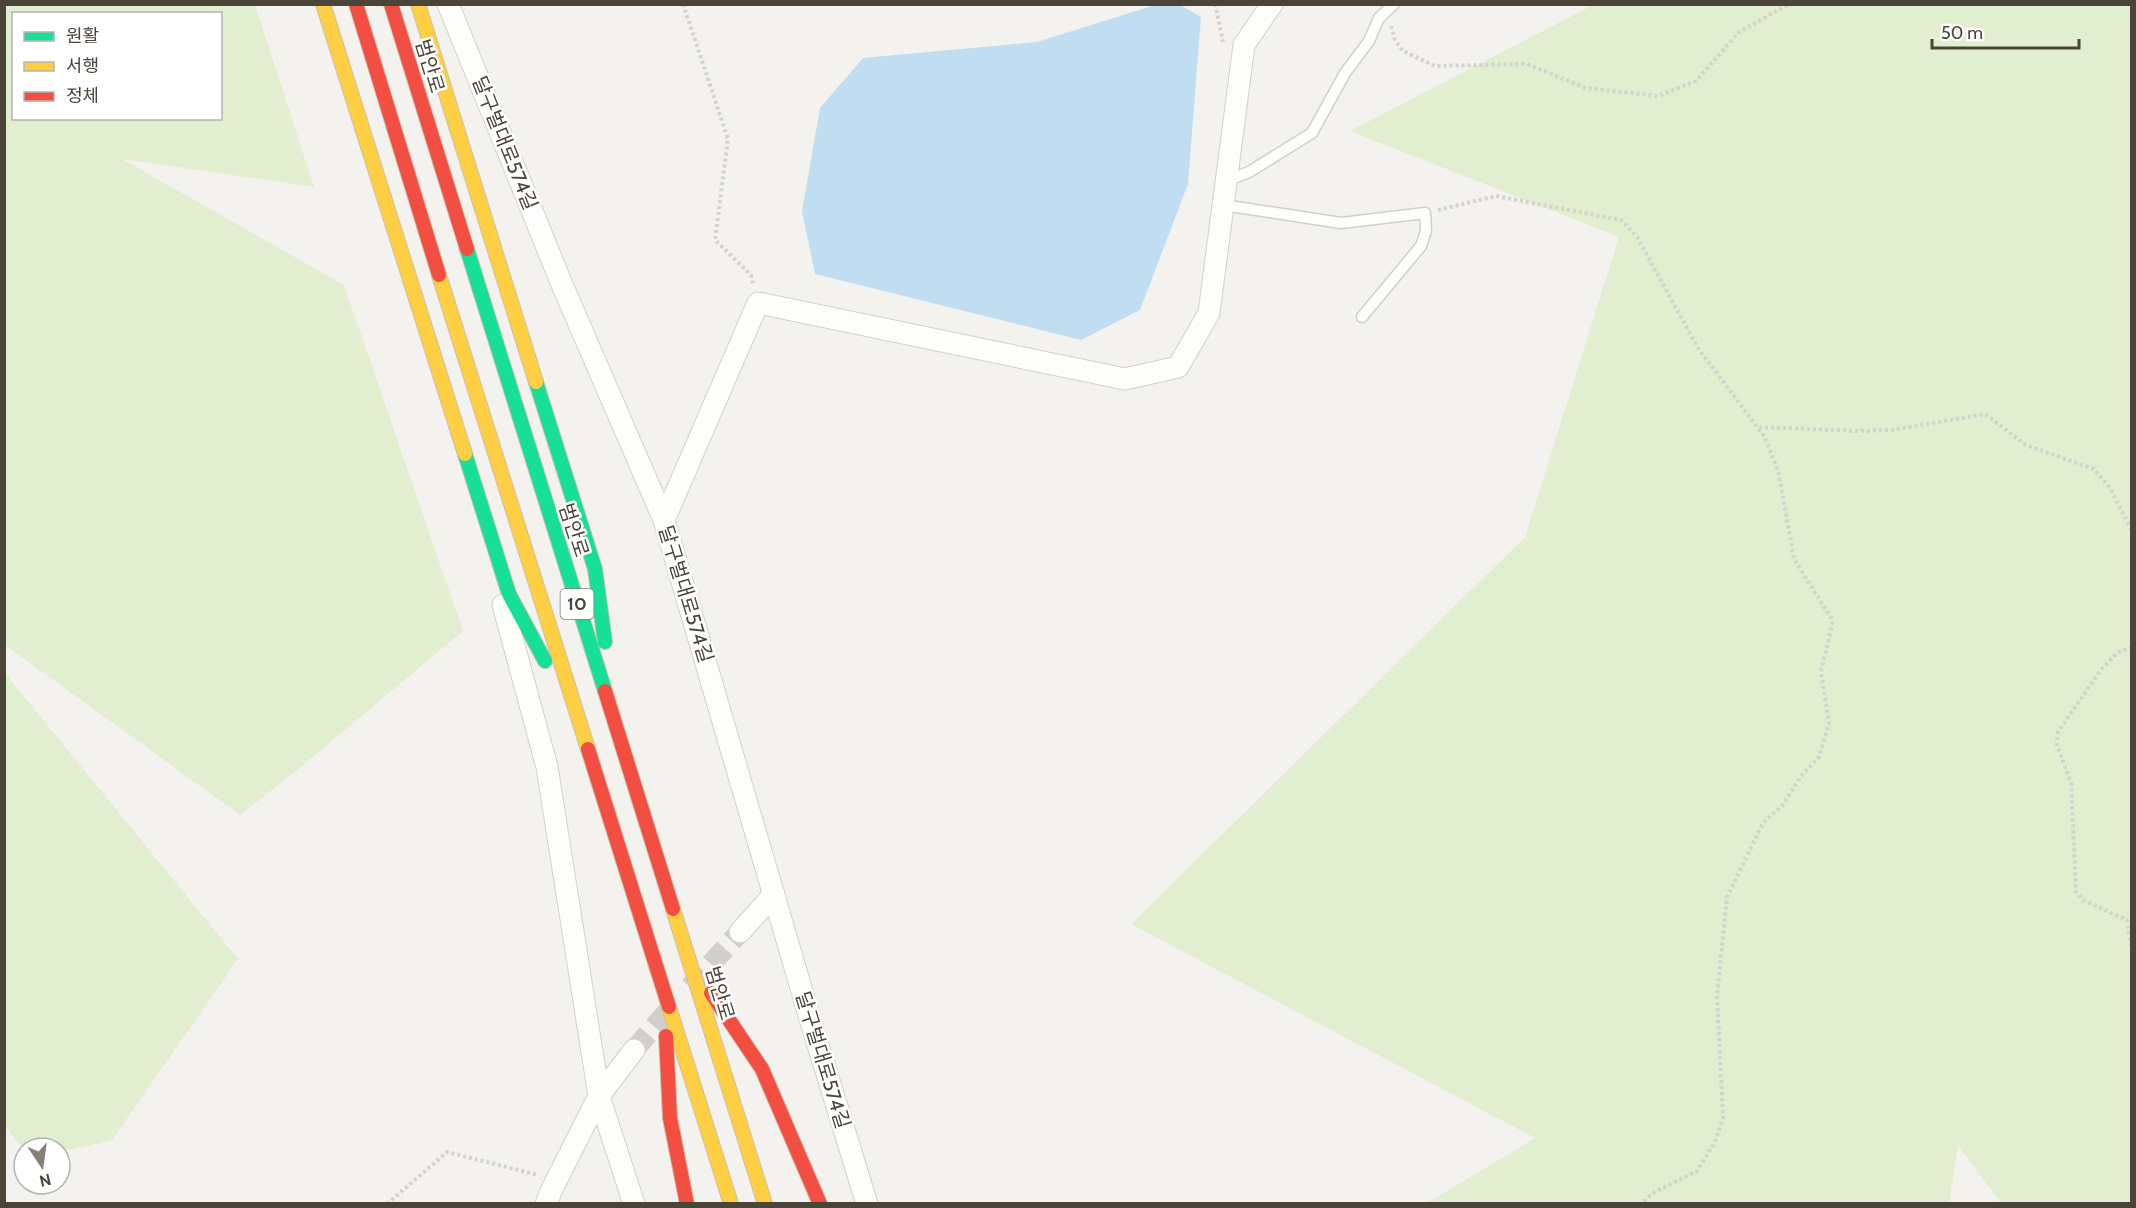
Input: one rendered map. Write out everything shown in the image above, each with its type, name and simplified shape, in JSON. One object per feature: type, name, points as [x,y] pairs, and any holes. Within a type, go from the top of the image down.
[{"type":"highway","points":[[323,4],[509,594],[583,734]]},
{"type":"highway","name":"10","points":[[357,4],[731,1203]]},
{"type":"highway","name":"범안로","points":[[391,4],[765,1203]]},
{"type":"highway","points":[[418,4],[595,569],[618,733]]},
{"type":"highway","points":[[691,963],[762,1069],[820,1203]]},
{"type":"highway","points":[[664,989],[670,1118],[687,1203]]},
{"type":"street","name":"달구벌대로574길","points":[[448,4],[563,287],[664,520],[867,1203]]},
{"type":"street","points":[[664,520],[758,303],[1125,379],[1178,367],[1209,313],[1244,45],[1272,4]]},
{"type":"street","points":[[442,382],[547,766],[599,1096],[634,1203]]},
{"type":"street","points":[[740,932],[774,894]]},
{"type":"street","points":[[546,1203],[599,1096],[634,1050]]},
{"type":"lane","points":[[1226,181],[1249,172],[1312,133],[1346,73],[1369,40],[1378,18],[1394,4]]},
{"type":"lane","points":[[1223,205],[1341,223],[1425,213],[1426,231],[1421,246],[1362,317]]},
{"type":"path","points":[[683,4],[728,139],[716,240],[751,275],[758,303]]},
{"type":"path","points":[[1215,4],[1224,43],[1244,45]]},
{"type":"path","points":[[1378,18],[1391,24],[1395,40],[1402,51],[1435,66],[1527,64],[1586,88],[1659,96],[1696,81],[1739,32],[1789,4]]},
{"type":"path","points":[[1425,213],[1496,195],[1622,220],[1637,237],[1698,348],[1758,427],[1778,470],[1794,559],[1833,621],[1821,672],[1829,723],[1819,757],[1801,776],[1782,807],[1764,823],[1727,897],[1717,996],[1723,1118],[1715,1142],[1697,1171],[1653,1193],[1641,1203]]},
{"type":"path","points":[[1758,427],[1892,430],[1985,414],[2026,446],[2094,469],[2110,488],[2132,531]]},
{"type":"path","points":[[2132,647],[2117,653],[2100,671],[2058,732],[2057,745],[2071,783],[2076,892],[2083,900],[2127,920],[2132,952]]},
{"type":"path","points":[[387,1203],[447,1152],[556,1179]]},
{"type":"green space","points":[[5,4],[255,5],[314,187],[122,159],[344,285],[463,631],[240,815],[5,645]]},
{"type":"green space","points":[[1593,5],[2131,5],[2131,1203],[2001,1203],[1958,1146],[1949,1203],[1427,1203],[1535,1138],[1131,924],[1525,537],[1619,237],[1350,131]]},
{"type":"green space","points":[[5,673],[238,959],[112,1140],[72,1149],[72,1136],[13,1136],[5,1126]]},
{"type":"water","points":[[1155,5],[1180,5],[1201,17],[1188,184],[1140,310],[1081,340],[815,274],[802,211],[820,108],[863,58],[1037,42]]},
{"type":"tunnel","points":[[690,987],[740,932]]},
{"type":"tunnel","points":[[634,1050],[669,1010]]},
{"type":"traffic: fast","points":[[467,249],[605,691]]},
{"type":"traffic: fast","points":[[536,382],[595,569],[605,642]]},
{"type":"traffic: fast","points":[[465,454],[509,594],[545,661]]},
{"type":"traffic: slow","points":[[323,4],[465,454]]},
{"type":"traffic: slow","points":[[418,4],[536,382]]},
{"type":"traffic: slow","points":[[439,275],[588,749]]},
{"type":"traffic: slow","points":[[673,909],[765,1204]]},
{"type":"traffic: slow","points":[[669,1007],[731,1204]]},
{"type":"traffic: jam","points":[[356,4],[439,275]]},
{"type":"traffic: jam","points":[[391,4],[467,249]]},
{"type":"traffic: jam","points":[[605,691],[673,909]]},
{"type":"traffic: jam","points":[[588,749],[669,1007]]},
{"type":"traffic: jam","points":[[711,993],[762,1069],[820,1204]]},
{"type":"traffic: jam","points":[[666,1036],[670,1118],[687,1204]]}]
